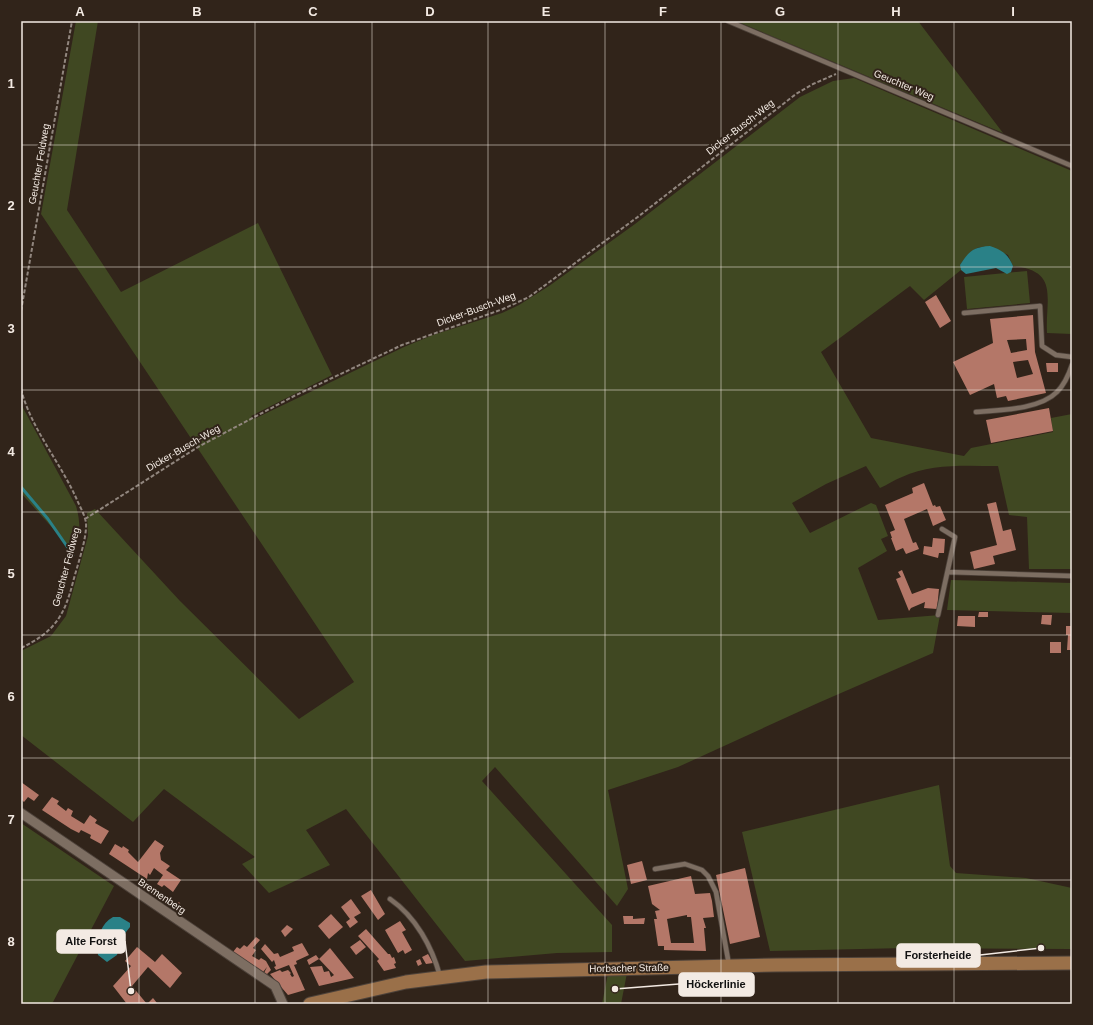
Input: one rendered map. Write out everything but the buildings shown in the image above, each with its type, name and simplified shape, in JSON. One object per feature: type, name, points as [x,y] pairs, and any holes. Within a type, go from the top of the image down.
[{"type":"main road","name":"Horbacher Straße","points":[[310,1004],[406,982],[441,976],[531,970],[1072,962]]},
{"type":"street","name":"Bremenberg","points":[[21,813],[275,986],[283,1004]]},
{"type":"lane","name":"Geuchter Weg","points":[[728,21],[1072,166]]},
{"type":"lane","points":[[964,313],[1040,306],[1042,346],[1056,354],[1072,357]]},
{"type":"lane","points":[[976,412],[1026,406],[1047,398],[1057,392],[1068,376],[1072,364]]},
{"type":"lane","points":[[938,615],[955,537],[942,529]]},
{"type":"lane","points":[[948,572],[1072,576]]},
{"type":"lane","points":[[655,869],[685,864],[702,870],[708,876],[716,892],[729,958],[729,966]]},
{"type":"lane","points":[[390,899],[403,909],[429,943],[441,976]]},
{"type":"path","name":"Geuchter Feldweg","points":[[21,311],[72,21]]},
{"type":"path","name":"Dicker-Busch-Weg","points":[[85,518],[198,447],[253,417],[402,345],[503,309],[529,297],[639,216],[796,94],[813,84],[846,70]]},
{"type":"path","name":"Geuchter Feldweg","points":[[21,389],[32,416],[73,490],[85,518],[86,530],[71,589],[63,613],[58,622],[45,635],[21,648]]},
{"type":"green space","points":[[76,21],[98,21],[67,210],[121,292],[258,223],[332,375],[251,416],[254,419],[404,347],[433,335],[502,313],[519,305],[549,286],[635,224],[800,97],[833,81],[854,78],[1072,171],[1072,334],[1047,333],[1047,289],[1044,280],[1038,274],[1028,269],[1013,266],[1008,255],[987,247],[981,247],[976,248],[966,257],[960,265],[961,270],[924,300],[910,286],[821,352],[871,438],[964,456],[971,448],[1053,432],[1051,418],[1072,414],[1072,569],[1029,569],[1027,517],[1009,515],[998,466],[949,466],[925,469],[899,478],[880,488],[866,466],[826,484],[792,503],[810,533],[871,503],[876,505],[888,536],[881,539],[887,551],[858,568],[878,620],[940,615],[933,653],[818,703],[678,767],[608,790],[628,889],[617,906],[495,767],[482,781],[612,925],[612,952],[557,953],[465,961],[346,809],[306,830],[330,865],[269,893],[242,864],[255,857],[164,789],[133,822],[21,735],[21,651],[51,636],[66,616],[88,536],[87,513],[95,509],[180,601],[299,719],[354,682],[41,214]]},
{"type":"green space","points":[[736,21],[918,21],[1003,133]]},
{"type":"green space","points":[[1027,271],[1030,303],[967,309],[964,277]]},
{"type":"green space","points":[[21,401],[22,406],[76,506],[79,518],[79,529],[75,553],[21,493]]},
{"type":"green space","points":[[951,580],[1072,583],[1072,613],[947,610]]},
{"type":"green space","points":[[939,785],[950,866],[956,873],[1026,878],[1072,888],[1072,949],[906,948],[770,951],[742,832]]},
{"type":"green space","points":[[21,823],[114,886],[53,1002],[50,1004],[21,1004]]},
{"type":"green space","points":[[608,973],[627,973],[621,1004],[602,1004]]},
{"type":"water","points":[[990,246],[1007,255],[1013,266],[1011,272],[1007,274],[996,268],[966,274],[961,270],[960,265],[969,253],[979,247]]},
{"type":"water","points":[[113,917],[120,917],[130,923],[130,927],[122,937],[117,955],[107,962],[98,955],[98,944],[102,929],[108,920]]},
{"type":"waterway","points":[[21,487],[48,519],[73,555]]},
{"type":"place","name":"Forsterheide","points":[[1041,948]]},
{"type":"place","name":"Höckerlinie","points":[[615,989]]},
{"type":"place","name":"Alte Forst","points":[[131,991]]}]
